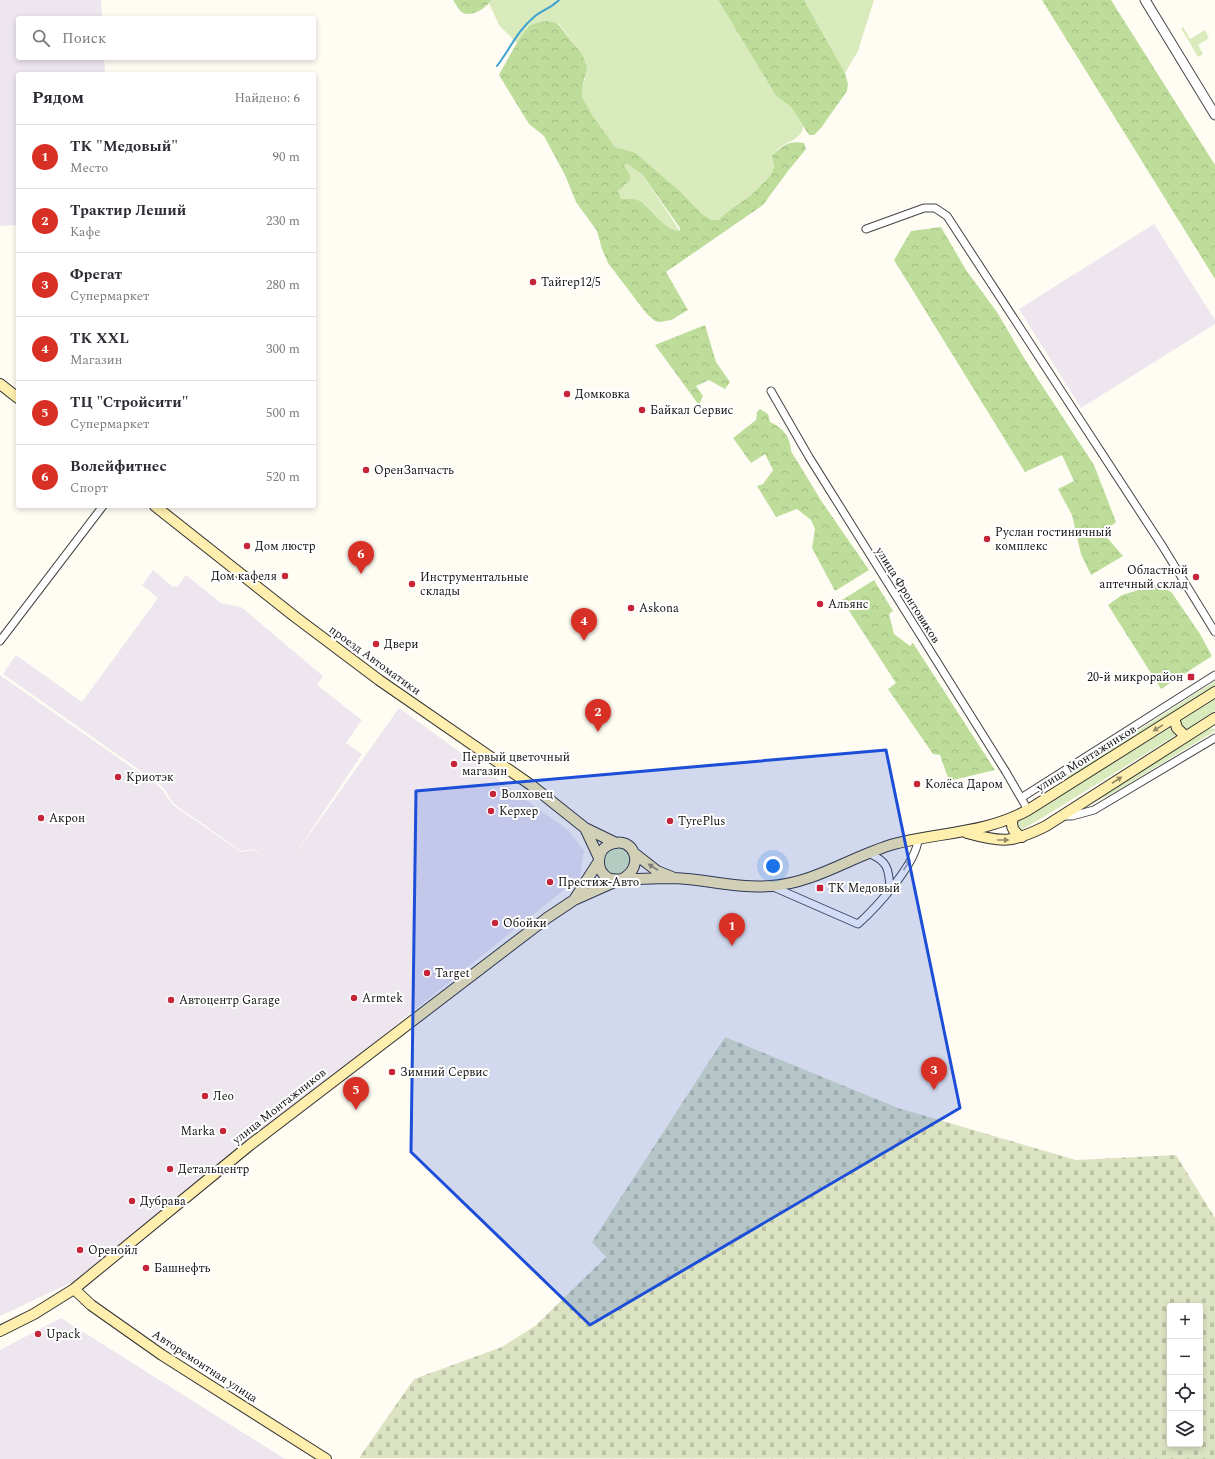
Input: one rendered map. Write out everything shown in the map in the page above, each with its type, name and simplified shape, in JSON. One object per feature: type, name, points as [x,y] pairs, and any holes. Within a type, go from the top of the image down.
[{"type":"main road","points":[[0,384],[16,396]]},
{"type":"main road","name":"проезд Автоматики","points":[[157,508],[341,652],[531,785],[584,828],[616,842]]},
{"type":"main road","name":"улица Монтажников","points":[[0,1331],[34,1314],[74,1288],[250,1145],[526,933],[574,900],[621,880],[674,878],[738,885],[771,886],[808,878],[868,853],[918,839],[965,832],[1013,818],[1215,692]]},
{"type":"main road","points":[[1174,718],[1177,728],[1185,736]]},
{"type":"main road","name":"улица Монтажников","points":[[965,832],[1001,840],[1022,837],[1060,816],[1215,718]]},
{"type":"main road","points":[[1202,726],[1215,727]]},
{"type":"main road","points":[[1013,818],[1013,828],[1016,834],[1022,837]]},
{"type":"main road","name":"проезд Автоматики","points":[[584,828],[599,859]]},
{"type":"main road","points":[[616,842],[626,845],[634,852],[636,860],[635,869],[630,876],[621,880],[607,877],[602,873],[599,859],[605,847],[616,842]]},
{"type":"main road","name":"улица Монтажников","points":[[634,852],[657,871],[674,878]]},
{"type":"main road","name":"улица Монтажников","points":[[574,900],[599,859]]},
{"type":"main road","name":"Авторемонтная улица","points":[[74,1288],[91,1305],[166,1358],[326,1459]]},
{"type":"street","points":[[1145,0],[1215,115]]},
{"type":"street","points":[[866,229],[924,208],[935,208],[947,216],[1163,546],[1215,632]]},
{"type":"street","name":"улица Фронтовиков","points":[[771,391],[809,457],[1028,810]]},
{"type":"street","points":[[0,640],[102,508]]},
{"type":"street","points":[[1021,798],[1058,776],[1215,675]]},
{"type":"street","points":[[1060,816],[1072,816],[1094,810],[1215,738]]},
{"type":"street","points":[[1056,792],[1058,776]]},
{"type":"street","points":[[771,886],[858,924],[871,913],[890,890],[916,852],[918,839]]},
{"type":"street","points":[[868,853],[880,858],[888,868],[890,890]]},
{"type":"highlighted area","points":[[886,750],[960,1108],[590,1325],[411,1152],[416,791]]},
{"type":"shaded area","points":[[0,0],[101,0],[102,16],[16,16],[16,60],[104,60],[105,72],[16,72],[16,225],[0,226]]},
{"type":"shaded area","points":[[1154,224],[1215,320],[1215,324],[1081,408],[1019,309]]},
{"type":"shaded area","points":[[153,570],[173,587],[178,586],[186,575],[221,603],[241,607],[323,676],[317,685],[362,720],[346,743],[362,754],[292,859],[399,708],[568,830],[584,851],[580,877],[81,1278],[0,1316],[0,675],[160,787],[173,805],[241,852],[253,850],[266,858],[253,849],[241,851],[174,804],[162,786],[3,674],[16,655],[82,702],[158,598],[142,585]]},
{"type":"shaded area","points":[[61,1318],[285,1459],[0,1459],[0,1350]]},
{"type":"green space","points":[[453,0],[491,0],[479,11],[467,14],[460,11]]},
{"type":"green space","points":[[491,0],[718,0],[776,96],[791,107],[803,126],[802,130],[792,141],[781,147],[772,155],[774,167],[770,176],[750,196],[718,220],[712,220],[701,213],[683,194],[636,153],[615,147],[591,115],[582,97],[582,89],[585,79],[582,54],[558,23],[527,27],[518,44],[499,25],[489,3]]},
{"type":"green space","points":[[718,0],[804,0],[845,73],[848,84],[847,91],[821,128],[814,135],[809,135],[791,107],[776,96]]},
{"type":"green space","points":[[804,0],[874,0],[858,51],[845,73]]},
{"type":"green space","points":[[1042,0],[1111,0],[1215,165],[1215,279]]},
{"type":"green space","points":[[547,21],[557,23],[582,54],[587,67],[582,89],[582,97],[592,115],[615,147],[636,153],[683,194],[701,213],[712,220],[718,220],[750,196],[770,176],[774,167],[772,155],[776,151],[786,144],[794,142],[804,143],[806,149],[763,205],[666,272],[688,310],[671,320],[660,322],[655,321],[646,313],[608,263],[597,231],[576,202],[565,175],[544,136],[529,124],[499,75],[526,29],[531,25]],"holes":[[[627,164],[642,174],[680,228],[680,231],[675,231],[670,228],[640,201],[633,199],[621,199],[618,191],[630,180],[630,175],[624,165]]]},
{"type":"green space","points":[[1183,27],[1190,39],[1205,30],[1209,38],[1198,45],[1203,54],[1198,57],[1181,28]]},
{"type":"green space","points":[[627,164],[642,174],[680,231],[675,231],[664,224],[645,204],[640,201],[633,199],[621,199],[618,191],[630,179],[630,175],[623,165]]},
{"type":"green space","points":[[941,227],[966,270],[997,312],[1024,358],[1094,465],[1116,522],[1103,533],[1123,556],[1091,575],[1081,554],[1072,515],[1058,489],[1074,481],[1062,455],[1025,472],[894,260],[911,231]]},
{"type":"green space","points":[[705,325],[716,362],[730,382],[725,389],[709,380],[696,386],[703,396],[699,405],[655,345]]},
{"type":"green space","points":[[760,409],[768,414],[770,422],[779,427],[785,433],[789,441],[791,451],[822,502],[869,570],[835,591],[812,548],[815,529],[811,520],[797,509],[776,517],[757,486],[763,484],[773,470],[765,454],[751,463],[733,438],[756,420],[757,412]]},
{"type":"green space","points":[[874,580],[893,611],[889,614],[894,634],[910,646],[913,643],[995,770],[949,781],[940,755],[933,754],[888,689],[896,683],[842,600]]},
{"type":"green space","points":[[1159,584],[1172,593],[1200,634],[1212,656],[1161,689],[1108,605],[1122,595]]},
{"type":"green space","points":[[1215,681],[1215,687],[1066,781],[1067,776]]},
{"type":"green space","points":[[1215,699],[1215,711],[1185,730],[1181,728],[1179,721]]},
{"type":"green space","points":[[1171,727],[1176,735],[1019,831],[1016,823]]},
{"type":"green space","points":[[1207,728],[1215,729],[1215,731],[1115,792],[1076,811]]},
{"type":"green space","points":[[617,847],[627,851],[631,861],[627,871],[617,875],[607,871],[603,861],[607,851]]},
{"type":"green space","points":[[725,1037],[898,1108],[1076,1160],[1176,1155],[1215,1218],[1215,1459],[359,1458],[414,1379],[502,1347],[535,1326],[606,1257],[592,1242]]},
{"type":"waterway","points":[[497,66],[518,34],[528,22],[559,0]]},
{"type":"place","name":"Тайгер12/5","points":[[533,282]]},
{"type":"place","name":"Домковка","points":[[567,394]]},
{"type":"place","name":"Байкал Сервис","points":[[642,410]]},
{"type":"place","name":"ОренЗапчасть","points":[[366,470]]},
{"type":"place","name":"Руслан гостиничный комплекс","points":[[987,539]]},
{"type":"place","name":"Дом люстр","points":[[247,546]]},
{"type":"place","name":"Волейфитнес","points":[[361,574]]},
{"type":"place","name":"Дом кафеля","points":[[285,576]]},
{"type":"place","name":"Областной аптечный склад","points":[[1196,577]]},
{"type":"place","name":"Инструментальные склады","points":[[412,584]]},
{"type":"place","name":"Альянс","points":[[820,604]]},
{"type":"place","name":"Askona","points":[[631,608]]},
{"type":"place","name":"ТК XXL","points":[[584,641]]},
{"type":"place","name":"Двери","points":[[376,644]]},
{"type":"place","name":"20-й микрорайон","points":[[1191,677]]},
{"type":"place","name":"Трактир Леший","points":[[598,732]]},
{"type":"place","name":"Первый цветочный магазин","points":[[454,764]]},
{"type":"place","name":"Криотэк","points":[[118,777]]},
{"type":"place","name":"Колёса Даром","points":[[917,784]]},
{"type":"place","name":"Волховец","points":[[493,794]]},
{"type":"place","name":"Керхер","points":[[491,811]]},
{"type":"place","name":"Акрон","points":[[41,818]]},
{"type":"place","name":"TyrePlus","points":[[670,821]]},
{"type":"place","name":"Престиж-Авто","points":[[550,882]]},
{"type":"place","name":"ТК Медовый","points":[[820,888]]},
{"type":"place","name":"Обойки","points":[[495,923]]},
{"type":"place","name":"ТК \"Медовый\"","points":[[732,946]]},
{"type":"place","name":"Target","points":[[427,973]]},
{"type":"place","name":"Armtek","points":[[354,998]]},
{"type":"place","name":"Автоцентр Garage","points":[[171,1000]]},
{"type":"place","name":"Зимний Сервис","points":[[392,1072]]},
{"type":"place","name":"Фрегат","points":[[934,1090]]},
{"type":"place","name":"Лео","points":[[205,1096]]},
{"type":"place","name":"ТЦ \"Стройсити\"","points":[[356,1110]]},
{"type":"place","name":"Marka","points":[[223,1131]]},
{"type":"place","name":"Детальцентр","points":[[170,1169]]},
{"type":"place","name":"Дубрава","points":[[132,1201]]},
{"type":"place","name":"Оренойл","points":[[80,1250]]},
{"type":"place","name":"Башнефть","points":[[146,1268]]},
{"type":"place","name":"Upack","points":[[38,1334]]}]
